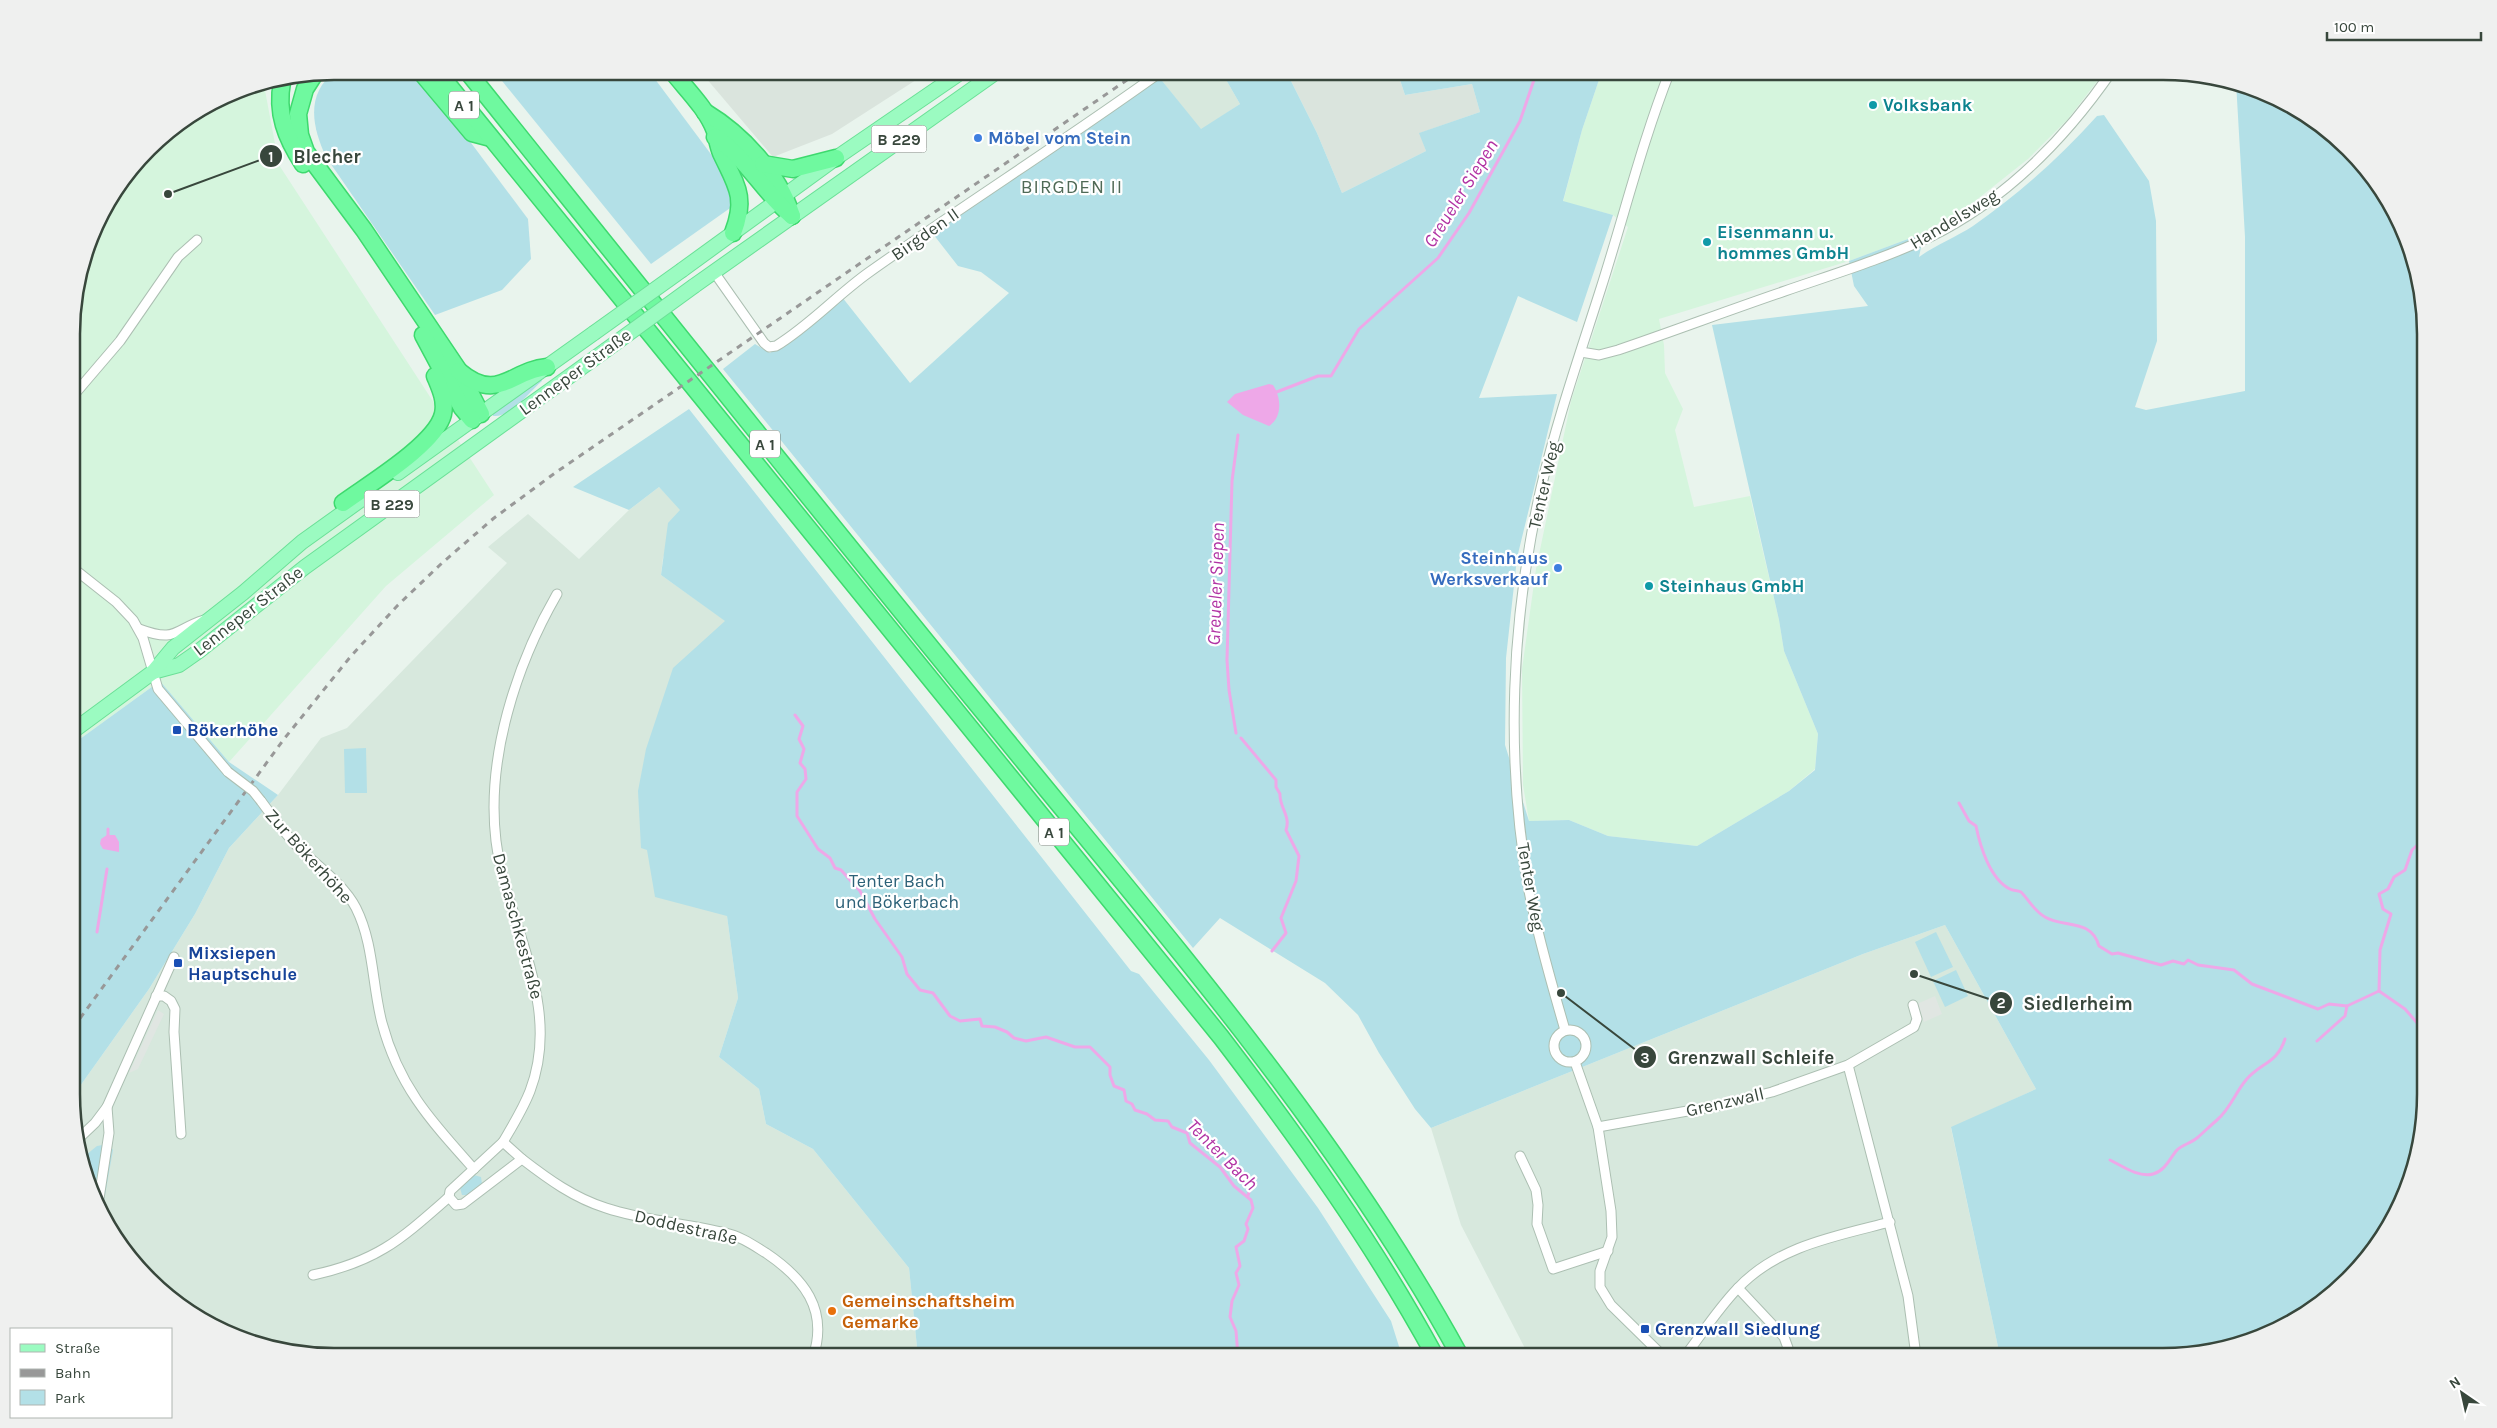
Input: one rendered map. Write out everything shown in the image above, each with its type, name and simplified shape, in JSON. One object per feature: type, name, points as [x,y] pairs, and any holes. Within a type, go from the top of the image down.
[{"type":"highway","points":[[428,80],[472,133],[491,138]]},
{"type":"highway","name":"A 1","points":[[444,80],[1221,1037],[1286,1123],[1337,1198],[1374,1253],[1431,1348]]},
{"type":"highway","name":"A 1","points":[[474,80],[780,462],[1237,1024],[1356,1186],[1455,1348]]},
{"type":"highway","points":[[478,80],[483,91]]},
{"type":"highway","points":[[679,80],[703,111],[715,131],[715,137],[739,193],[740,210],[733,233]]},
{"type":"highway","points":[[310,81],[305,89],[298,114],[300,135],[306,152],[364,230],[459,371],[476,417]]},
{"type":"highway","points":[[282,86],[280,98],[282,121],[294,150],[310,176],[360,238],[430,346],[462,408],[476,417]]},
{"type":"highway","points":[[703,111],[724,124],[763,164],[780,199]]},
{"type":"highway","points":[[715,137],[730,147],[780,199],[792,216]]},
{"type":"highway","points":[[763,164],[793,169],[836,158]]},
{"type":"highway","points":[[343,503],[422,445],[439,425],[443,415],[444,399],[433,372],[430,346]]},
{"type":"highway","points":[[459,371],[482,384],[496,385],[506,383],[532,368],[547,367]]},
{"type":"main road","name":"Lenneper Straße","points":[[80,728],[154,672],[173,648],[215,616],[302,542],[836,158],[950,80]]},
{"type":"main road","name":"Lenneper Straße","points":[[154,672],[179,665],[192,656],[296,573],[694,286],[985,80]]},
{"type":"main road","points":[[476,417],[488,435]]},
{"type":"main road","points":[[336,518],[343,503]]},
{"type":"street","name":"Birgden II","points":[[714,272],[764,343],[769,347],[776,346],[868,273],[1000,181],[1086,126],[1150,80]]},
{"type":"street","name":"Tenter Weg","points":[[1565,1030],[1536,923],[1525,864],[1515,759],[1515,683],[1520,615],[1534,524],[1550,454],[1667,80]]},
{"type":"street","name":"Handelsweg","points":[[1581,352],[1598,355],[1618,350],[1851,269],[1931,236],[1988,201],[2033,166],[2080,116],[2106,80]]},
{"type":"street","points":[[80,389],[120,341],[178,256],[196,240]]},
{"type":"street","points":[[80,573],[116,602],[140,630],[152,634],[170,636],[193,623],[215,616]]},
{"type":"street","name":"Damaschkestraße","points":[[449,1197],[451,1189],[503,1142],[530,1090],[538,1058],[541,1022],[533,975],[501,867],[495,816],[498,765],[515,687],[529,646],[557,594]]},
{"type":"street","name":"Zur Bökerhöhe","points":[[140,630],[158,689],[164,698],[228,772],[253,791],[296,844],[344,891],[354,904],[366,935],[382,1022],[400,1072],[427,1116],[474,1169]]},
{"type":"street","points":[[83,1135],[95,1124],[107,1107],[174,957]]},
{"type":"street","points":[[156,996],[164,996],[171,1001],[175,1009],[174,1032],[181,1134]]},
{"type":"street","name":"Grenzwall","points":[[1598,1127],[1744,1100],[1848,1065],[1914,1027],[1917,1019],[1913,1005]]},
{"type":"street","points":[[1565,1030],[1576,1031],[1581,1034],[1586,1044],[1584,1055],[1575,1062],[1564,1061],[1555,1054],[1556,1037],[1565,1030]]},
{"type":"street","points":[[1575,1062],[1598,1127],[1611,1211],[1612,1237],[1599,1275],[1604,1296],[1655,1348]]},
{"type":"street","points":[[1848,1065],[1908,1296],[1915,1348]]},
{"type":"street","points":[[100,1193],[109,1133],[107,1107]]},
{"type":"street","name":"Doddestraße","points":[[503,1142],[522,1159],[563,1189],[596,1204],[638,1216],[727,1233],[755,1245],[798,1277],[813,1301],[817,1336],[815,1348]]},
{"type":"street","points":[[1520,1156],[1536,1190],[1538,1204],[1537,1224],[1553,1269],[1608,1251]]},
{"type":"street","points":[[313,1275],[364,1260],[386,1249],[449,1197],[456,1205],[461,1206],[522,1159]]},
{"type":"street","points":[[1691,1348],[1738,1288],[1765,1266],[1798,1248],[1890,1222]]},
{"type":"street","points":[[1738,1288],[1784,1337],[1788,1348]]},
{"type":"shaded area","points":[[708,80],[916,80],[832,134],[773,157]]},
{"type":"shaded area","points":[[1161,80],[1226,80],[1240,104],[1201,130]]},
{"type":"shaded area","points":[[1290,80],[1400,80],[1405,95],[1472,84],[1480,112],[1420,133],[1426,151],[1342,193],[1317,133]]},
{"type":"shaded area","points":[[1599,80],[2098,80],[2068,119],[2028,159],[1975,201],[1924,233],[1849,261],[1659,319],[1664,345],[1665,373],[1683,409],[1675,430],[1694,507],[1750,496],[1779,620],[1784,651],[1818,734],[1815,769],[1789,791],[1697,846],[1608,836],[1569,820],[1529,821],[1523,785],[1522,669],[1536,569],[1571,401],[1628,227],[1613,215],[1563,202],[1582,130]]},
{"type":"shaded area","points":[[265,90],[279,165],[494,495],[386,586],[229,762],[160,681],[80,739],[80,334],[82,300],[93,252],[106,221],[132,179],[143,166],[179,132],[207,114],[237,99]]},
{"type":"shaded area","points":[[1269,384],[1273,385],[1278,395],[1279,412],[1274,422],[1269,426],[1243,415],[1227,402],[1235,394]]},
{"type":"shaded area","points":[[659,487],[681,510],[663,558],[661,575],[726,621],[727,916],[738,998],[719,1057],[759,1089],[766,1124],[813,1149],[909,1268],[917,1348],[334,1348],[284,1343],[252,1335],[221,1322],[179,1296],[154,1274],[132,1249],[114,1221],[93,1176],[82,1128],[80,1086],[149,989],[195,914],[229,848],[278,795],[321,738],[347,728],[507,563],[488,547],[528,514],[579,559],[629,510]]},
{"type":"shaded area","points":[[107,835],[115,835],[119,842],[119,852],[103,849],[100,844],[101,839]]},
{"type":"shaded area","points":[[1945,925],[2036,1089],[1951,1128],[1998,1348],[1525,1348],[1461,1225],[1431,1128],[1863,954]]},
{"type":"shaded area","points":[[1935,996],[1942,1014],[1924,1022],[1917,1004]]},
{"type":"shaded area","points":[[158,1010],[164,1014],[138,1069],[129,1073]]},
{"type":"green space","points":[[326,80],[415,80],[433,92],[528,219],[531,259],[502,290],[435,315],[326,157],[317,134],[315,122],[314,111],[319,90]]},
{"type":"green space","points":[[501,80],[656,80],[722,169],[728,181],[733,206],[651,264]]},
{"type":"green space","points":[[1155,80],[1161,80],[1201,129],[1240,104],[1226,80],[1290,80],[1317,133],[1342,193],[1426,151],[1419,133],[1480,112],[1472,84],[1405,95],[1400,80],[1599,80],[1582,130],[1563,201],[1613,215],[1577,322],[1518,296],[1479,398],[1557,394],[1517,558],[1506,658],[1505,745],[1529,821],[1569,820],[1608,836],[1697,846],[1789,791],[1815,770],[1818,734],[1784,651],[1779,620],[1712,325],[1868,306],[1854,286],[1849,261],[1924,233],[1919,257],[1990,214],[2053,161],[2097,116],[2104,115],[2149,181],[2156,221],[2157,341],[2135,407],[2146,410],[2245,391],[2245,237],[2237,91],[2260,99],[2290,114],[2318,132],[2343,154],[2365,179],[2391,221],[2404,252],[2415,300],[2417,334],[2417,1094],[2412,1144],[2398,1191],[2391,1207],[2365,1249],[2343,1274],[2318,1296],[2276,1322],[2245,1335],[2213,1343],[2163,1348],[1998,1348],[1951,1127],[2036,1089],[1945,925],[1863,954],[1431,1128],[1415,1109],[1379,1053],[1358,1015],[1325,983],[1220,918],[1193,948],[723,369],[755,344],[770,353],[842,297],[910,383],[1009,293],[981,272],[958,266],[933,234]]},
{"type":"green space","points":[[541,379],[542,381],[513,409],[500,416],[493,416],[493,413]]},
{"type":"green space","name":"Tenter Bach und Bökerbach","points":[[689,409],[1131,971],[1139,974],[1209,1060],[1318,1208],[1391,1321],[1399,1348],[917,1348],[909,1268],[813,1149],[766,1124],[759,1089],[719,1057],[738,998],[727,916],[655,897],[647,850],[641,848],[638,791],[646,749],[673,668],[725,621],[661,575],[668,523],[680,510],[659,487],[629,510],[573,487]]},
{"type":"green space","points":[[160,681],[229,762],[278,795],[229,848],[195,914],[149,989],[80,1086],[80,739]]},
{"type":"green space","points":[[366,748],[367,793],[345,793],[344,749]]},
{"type":"green space","points":[[1936,932],[1953,967],[1931,977],[1915,942]]},
{"type":"green space","points":[[1956,970],[1968,996],[1945,1007],[1933,981]]},
{"type":"green space","points":[[109,1144],[113,1150],[104,1202],[93,1176],[87,1154],[97,1146]]},
{"type":"green space","points":[[474,1175],[481,1177],[482,1184],[467,1195],[462,1195],[460,1188]]},
{"type":"waterway","name":"Greueler Siepen","points":[[1274,393],[1318,376],[1331,376],[1359,329],[1438,258],[1469,213],[1520,121],[1534,80]]},
{"type":"waterway","name":"Greueler Siepen","points":[[1236,733],[1229,690],[1227,660],[1232,481],[1238,435]]},
{"type":"waterway","name":"Tenter Bach","points":[[795,715],[803,726],[799,739],[804,749],[800,763],[805,769],[806,779],[797,792],[797,816],[818,849],[830,858],[835,868],[841,870],[860,891],[875,919],[902,957],[907,974],[920,990],[933,993],[950,1016],[960,1021],[980,1019],[982,1026],[995,1027],[1007,1032],[1014,1038],[1026,1041],[1046,1037],[1075,1047],[1090,1047],[1110,1067],[1110,1075],[1114,1086],[1124,1090],[1126,1101],[1132,1104],[1135,1110],[1147,1114],[1155,1120],[1168,1121],[1172,1127],[1187,1133],[1190,1143],[1220,1167],[1234,1186],[1251,1200],[1253,1208],[1246,1224],[1248,1229],[1244,1241],[1236,1247],[1240,1266],[1236,1273],[1239,1285],[1232,1301],[1230,1317],[1236,1331],[1237,1348]]},
{"type":"waterway","name":"Greueler Siepen","points":[[1241,738],[1276,780],[1276,787],[1280,794],[1287,820],[1286,830],[1299,856],[1296,881],[1281,918],[1286,933],[1272,951]]},
{"type":"waterway","points":[[1959,803],[1969,821],[1976,826],[1987,861],[2003,884],[2011,890],[2021,892],[2041,915],[2052,920],[2083,927],[2090,931],[2099,946],[2112,954],[2118,953],[2161,965],[2173,961],[2184,964],[2188,960],[2198,965],[2234,970],[2252,984],[2318,1009],[2329,1004],[2347,1006],[2379,991],[2405,1009],[2417,1023]]},
{"type":"waterway","points":[[108,829],[108,838]]},
{"type":"waterway","points":[[2379,991],[2380,950],[2391,914],[2383,909],[2379,894],[2388,889],[2394,877],[2405,870],[2412,850],[2417,845]]},
{"type":"waterway","points":[[97,932],[107,869]]},
{"type":"waterway","points":[[2317,1041],[2345,1016],[2347,1006]]},
{"type":"waterway","points":[[2110,1160],[2131,1171],[2142,1174],[2153,1174],[2161,1170],[2177,1150],[2197,1138],[2222,1116],[2246,1080],[2251,1074],[2278,1054],[2285,1039]]},
{"type":"waterway","name":"Greueler Siepen","points":[[1239,1180],[1250,1188],[1248,1196]]},
{"type":"railway","points":[[80,1018],[284,739],[351,656],[398,605],[442,563],[494,518],[555,473],[1127,80]]},
{"type":"place","name":"Volksbank","points":[[1873,105]]},
{"type":"place","name":"Möbel vom Stein","points":[[978,138]]},
{"type":"place","name":"Blecher","points":[[168,194]]},
{"type":"place","name":"Eisenmann u. hommes GmbH","points":[[1707,242]]},
{"type":"place","name":"Steinhaus Werksverkauf","points":[[1558,568]]},
{"type":"place","name":"Steinhaus GmbH","points":[[1649,586]]},
{"type":"place","name":"Bökerhöhe","points":[[177,730]]},
{"type":"place","name":"Mixsiepen Hauptschule","points":[[178,963]]},
{"type":"place","name":"Siedlerheim","points":[[1914,974]]},
{"type":"place","name":"Grenzwall Schleife","points":[[1561,993]]},
{"type":"place","name":"Gemeinschaftsheim Gemarke","points":[[832,1311]]},
{"type":"place","name":"Grenzwall Siedlung","points":[[1645,1329]]},
{"type":"district","name":"BIRGDEN II","points":[[1072,186]]}]
